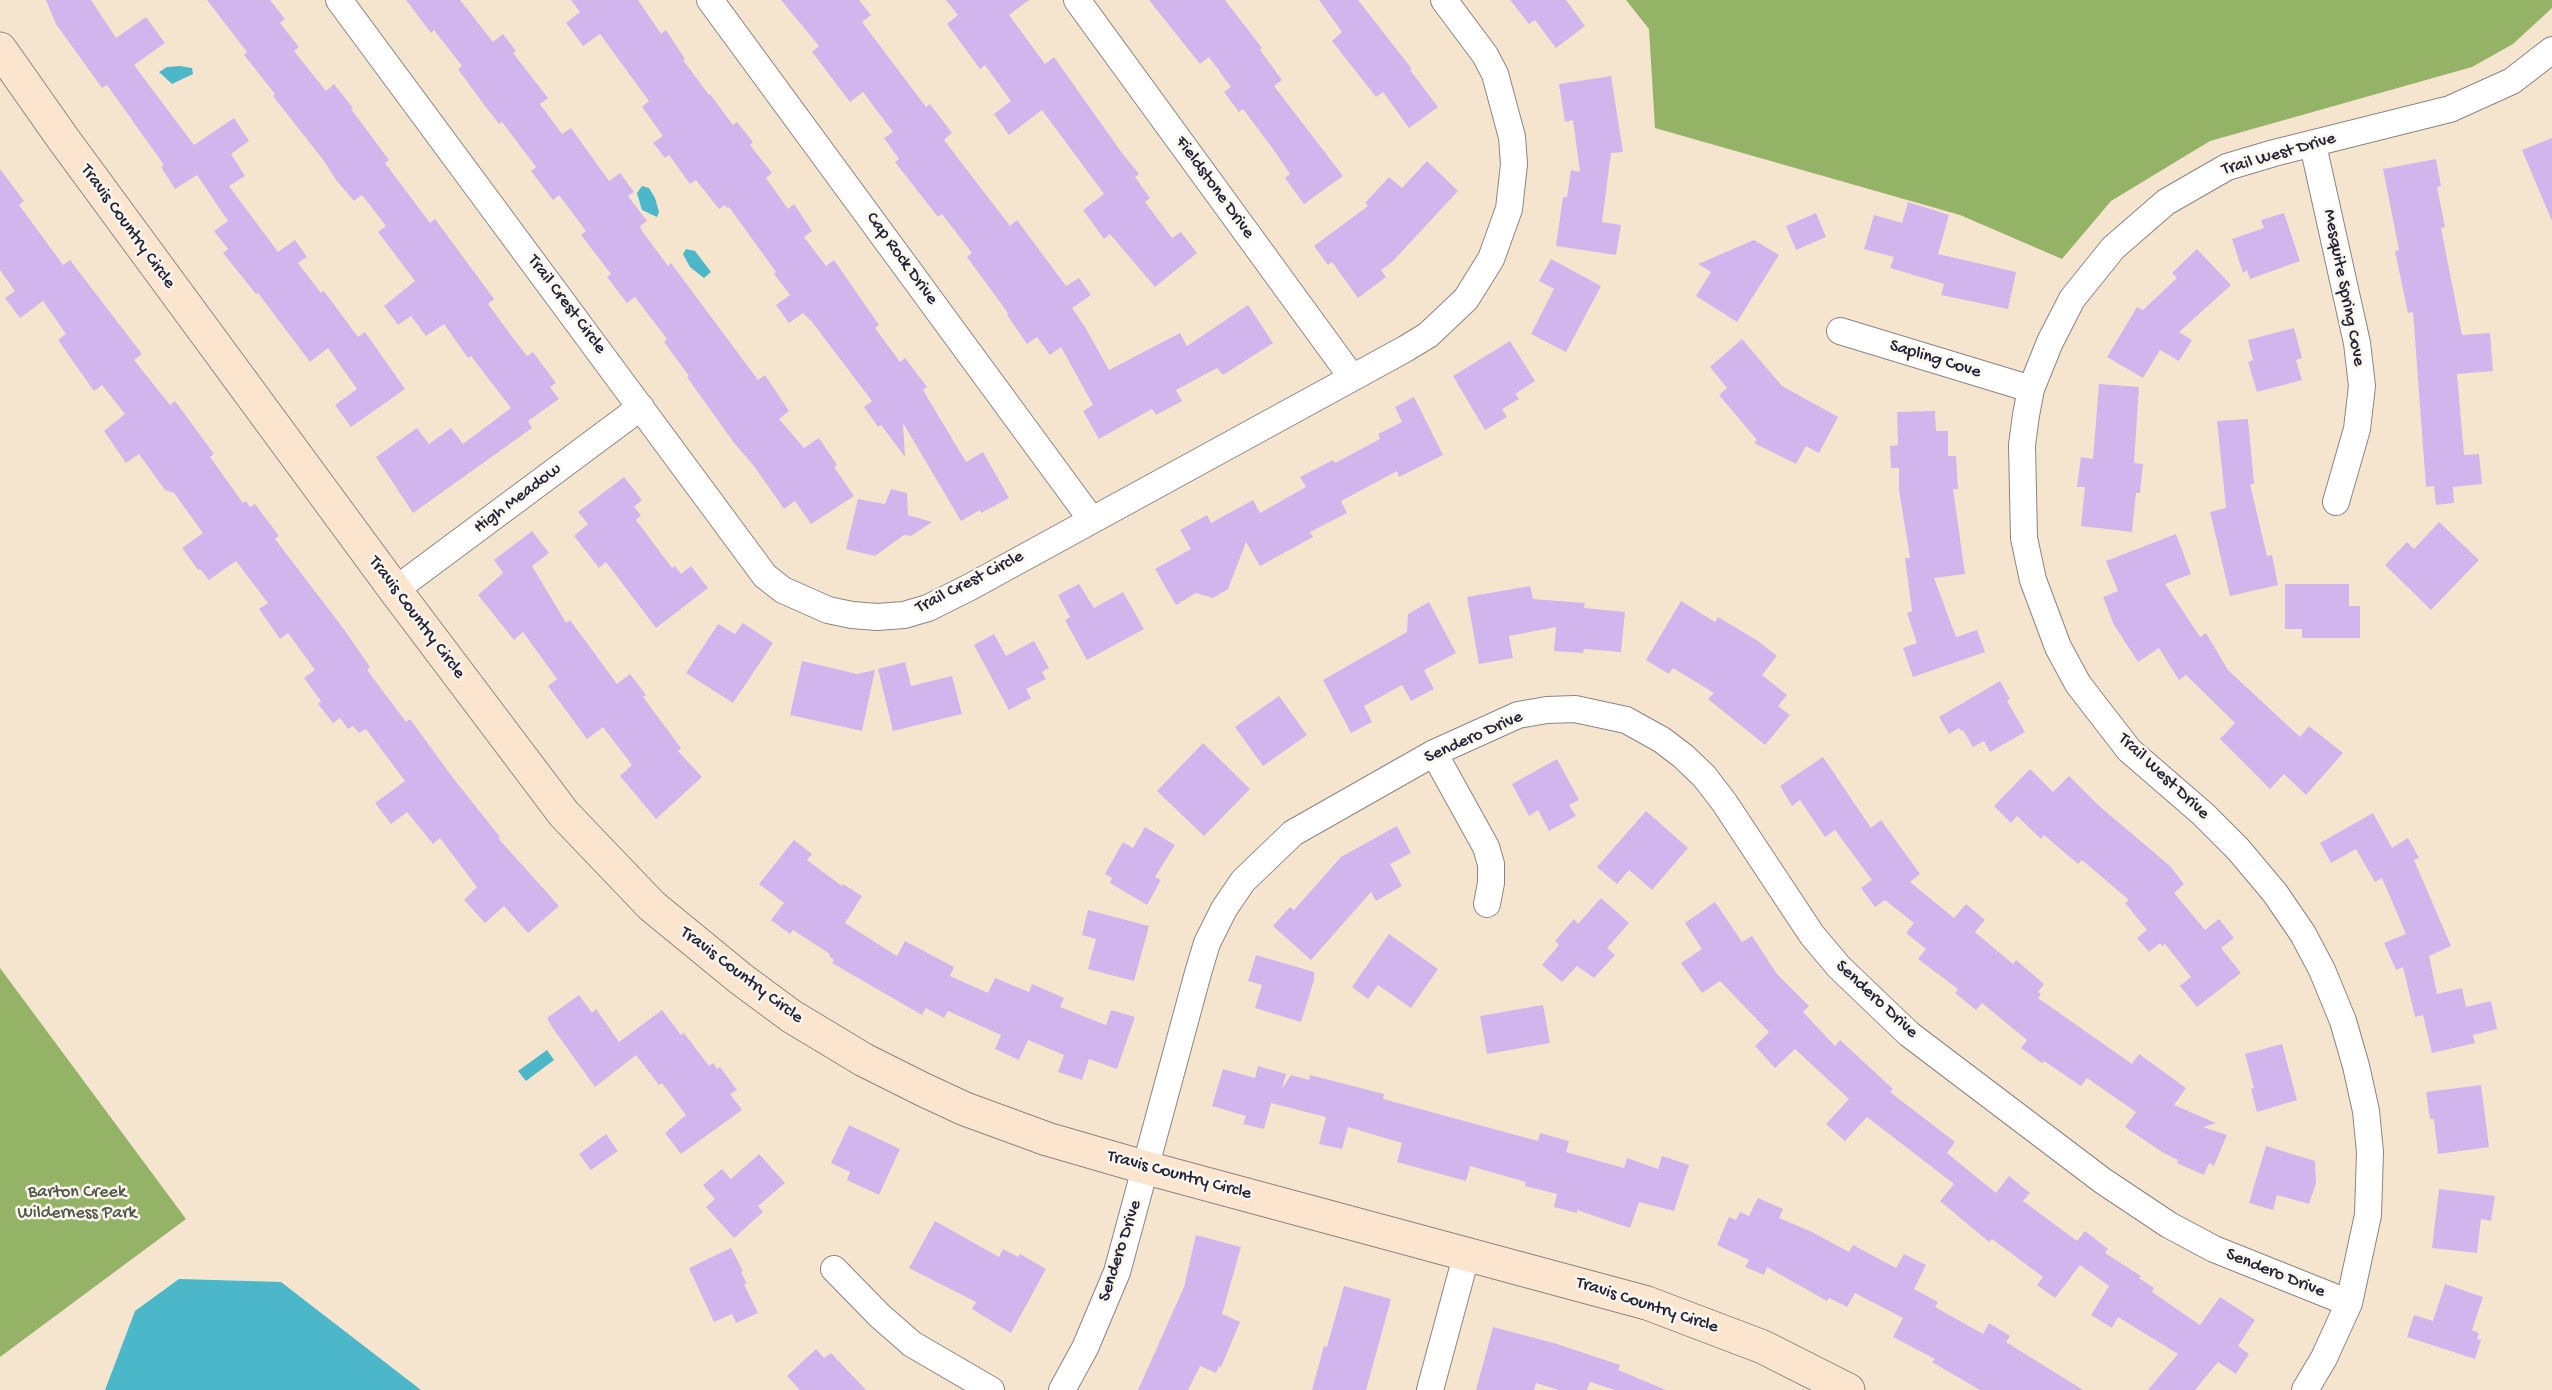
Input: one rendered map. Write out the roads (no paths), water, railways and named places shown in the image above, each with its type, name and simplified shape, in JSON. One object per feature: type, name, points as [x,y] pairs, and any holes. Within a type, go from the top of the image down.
[{"type":"street","name":"Trail Crest Circle","points":[[339,0],[765,576],[783,590],[828,610],[877,617],[904,615],[928,608],[1428,335],[1466,299],[1491,259],[1509,209],[1514,164],[1512,137],[1504,100],[1485,55],[1444,0]]},
{"type":"street","name":"Cap Rock Drive","points":[[710,0],[1091,519]]},
{"type":"street","name":"Fieldstone Drive","points":[[1077,0],[1351,376]]},
{"type":"street","name":"Travis Country Circle","points":[[0,49],[64,140],[395,590],[564,814],[652,906],[741,980],[800,1022],[864,1060],[965,1108],[1047,1139],[1146,1168],[1592,1286],[1707,1324],[1763,1347],[1848,1390]]},
{"type":"street","name":"Trail West Drive","points":[[2305,1390],[2324,1358],[2349,1303],[2368,1215],[2370,1152],[2366,1111],[2343,1021],[2307,943],[2275,893],[2238,849],[2210,821],[2129,750],[2078,684],[2058,647],[2033,580],[2024,538],[2022,446],[2031,390],[2050,342],[2072,299],[2113,248],[2166,202],[2227,168],[2274,153],[2450,109],[2512,81],[2552,50]]},
{"type":"street","name":"Mesquite Spring Cove","points":[[2313,145],[2357,343],[2362,386],[2357,429],[2336,502]]},
{"type":"street","name":"Sapling Cove","points":[[1840,332],[2031,390]]},
{"type":"street","name":"High Meadow","points":[[395,590],[641,407]]},
{"type":"street","name":"Sendero Drive","points":[[1062,1390],[1085,1347],[1117,1272],[1198,973],[1208,943],[1224,909],[1243,881],[1293,833],[1434,753],[1518,715],[1547,710],[1575,710],[1626,720],[1683,756],[1704,776],[1812,935],[1839,968],[1909,1034],[2103,1180],[2169,1225],[2251,1266],[2349,1303]]},
{"type":"street","points":[[1434,753],[1486,847],[1491,864],[1491,883],[1486,904]]},
{"type":"street","points":[[1430,1390],[1467,1253]]},
{"type":"street","points":[[834,1269],[880,1316],[912,1344],[992,1390]]},
{"type":"water","points":[[167,67],[192,68],[193,74],[172,84],[159,72]]},
{"type":"water","points":[[642,186],[649,188],[655,198],[659,212],[657,217],[642,210],[637,193]]},
{"type":"water","points":[[686,249],[695,251],[711,272],[704,278],[690,267],[683,254]]},
{"type":"water","points":[[547,1050],[554,1060],[526,1081],[518,1071]]},
{"type":"water","points":[[179,1279],[281,1282],[421,1390],[105,1390],[135,1311]]},
{"type":"park label","name":"Barton Creek Wilderness Park","points":[[77,1203]]}]
